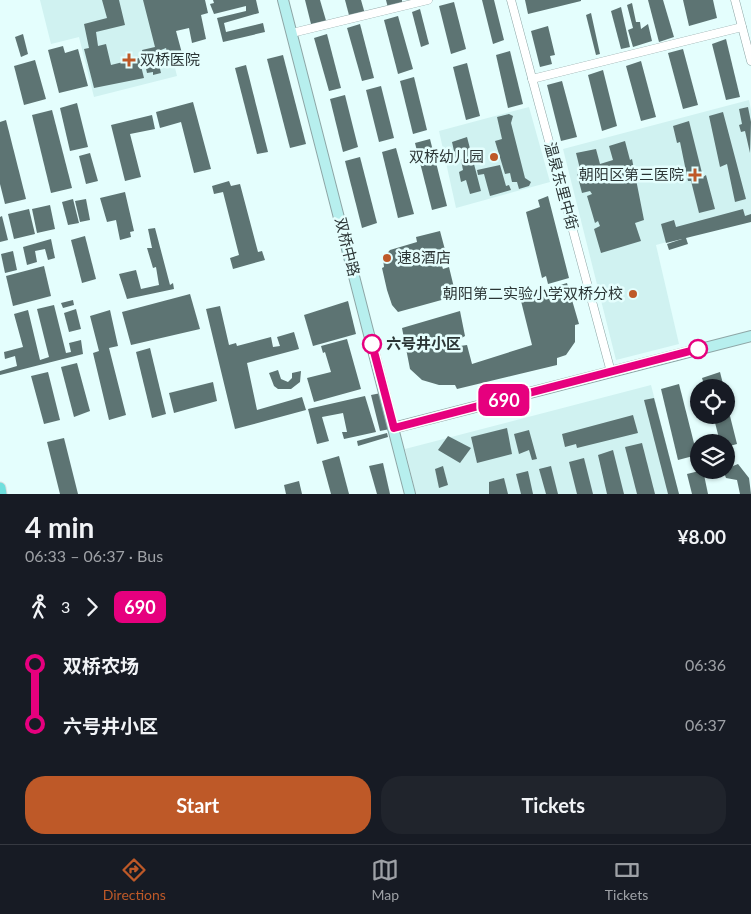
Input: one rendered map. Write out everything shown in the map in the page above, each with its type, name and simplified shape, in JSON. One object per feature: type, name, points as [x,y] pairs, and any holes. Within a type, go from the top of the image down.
[{"type":"main road","points":[[0,488],[1,494]]},
{"type":"street","name":"双桥中路","points":[[283,0],[410,494]]},
{"type":"street","points":[[292,34],[428,0]]},
{"type":"street","name":"温泉东里中街","points":[[510,0],[611,372]]},
{"type":"street","points":[[735,0],[751,61]]},
{"type":"street","points":[[532,79],[742,26]]},
{"type":"street","points":[[394,428],[751,336]]},
{"type":"shaded area","name":"双桥医院","points":[[40,0],[158,0],[177,76],[94,97],[79,37],[51,44]]},
{"type":"shaded area","points":[[749,100],[751,110],[751,219],[656,245],[679,344],[616,360],[563,149]]},
{"type":"shaded area","name":"双桥幼儿园","points":[[529,107],[550,182],[456,208],[439,131]]},
{"type":"shaded area","points":[[651,385],[679,494],[416,494],[405,449]]},
{"type":"building","points":[[102,0],[119,0],[125,25],[96,32],[98,46],[106,44],[111,65],[139,58],[144,78],[94,88],[84,49],[89,48],[84,24],[107,18]]},
{"type":"building","points":[[143,0],[205,0],[208,13],[201,15],[206,39],[192,43],[189,28],[176,31],[183,57],[170,61],[166,48],[156,52],[161,73],[153,75],[153,72],[147,73],[142,50],[155,47]]},
{"type":"building","points":[[213,0],[256,0],[259,13],[224,23],[226,32],[263,23],[265,32],[223,42],[217,18],[246,11],[246,6],[214,14],[210,4],[214,3]]},
{"type":"building","points":[[305,0],[320,0],[327,24],[312,28]]},
{"type":"building","points":[[345,0],[361,0],[365,14],[350,19]]},
{"type":"building","points":[[386,0],[402,0],[402,3],[388,8]]},
{"type":"building","points":[[482,0],[494,0],[504,40],[493,44]]},
{"type":"building","points":[[525,0],[581,0],[581,1],[528,14]]},
{"type":"building","points":[[648,0],[663,0],[674,37],[659,42]]},
{"type":"building","points":[[683,0],[713,0],[717,18],[689,26]]},
{"type":"building","points":[[454,2],[466,49],[451,54],[439,6]]},
{"type":"building","points":[[632,3],[636,22],[640,22],[641,29],[648,24],[652,41],[633,47],[628,30],[633,28],[627,5]]},
{"type":"building","points":[[621,7],[630,47],[621,49],[611,11]]},
{"type":"building","points":[[420,9],[429,44],[421,47],[412,12]]},
{"type":"building","points":[[591,13],[600,54],[596,55],[586,15]]},
{"type":"building","points":[[398,16],[413,69],[398,74],[384,20]]},
{"type":"building","points":[[360,24],[374,78],[362,81],[347,28]]},
{"type":"building","points":[[548,26],[555,55],[550,56],[552,64],[540,67],[531,31]]},
{"type":"building","points":[[23,34],[28,54],[21,57],[15,37]]},
{"type":"building","points":[[327,34],[341,88],[329,91],[314,38]]},
{"type":"building","points":[[726,39],[740,97],[726,100],[712,44]]},
{"type":"building","points":[[63,46],[65,53],[78,49],[88,86],[59,93],[48,50]]},
{"type":"building","points":[[683,49],[698,105],[683,109],[668,53]]},
{"type":"building","points":[[510,51],[523,104],[508,108],[496,55]]},
{"type":"building","points":[[283,55],[306,144],[290,148],[267,59]]},
{"type":"building","points":[[35,60],[46,99],[24,105],[14,66]]},
{"type":"building","points":[[641,61],[656,117],[641,121],[626,66]]},
{"type":"building","points":[[467,63],[480,116],[466,120],[453,67]]},
{"type":"building","points":[[246,65],[268,152],[257,154],[235,68]]},
{"type":"building","points":[[603,70],[617,126],[602,131],[588,75]]},
{"type":"building","points":[[414,77],[427,130],[413,134],[400,81]]},
{"type":"building","points":[[562,81],[577,137],[561,141],[547,85]]},
{"type":"building","points":[[381,86],[394,138],[379,142],[366,90]]},
{"type":"building","points":[[345,95],[358,147],[343,152],[330,99]]},
{"type":"building","points":[[193,102],[211,169],[194,173],[181,122],[160,128],[156,112]]},
{"type":"building","points":[[77,103],[88,147],[70,151],[60,108]]},
{"type":"building","points":[[748,107],[751,122],[750,153],[745,131],[741,132],[739,125],[742,124],[739,109]]},
{"type":"building","points":[[52,110],[72,188],[51,193],[32,115]]},
{"type":"building","points":[[723,112],[746,199],[735,202],[727,164],[720,167],[709,116]]},
{"type":"building","points":[[509,114],[513,116],[511,123],[525,178],[531,182],[529,186],[519,189],[517,182],[512,182],[510,173],[505,174],[495,141],[502,139],[497,117]]},
{"type":"building","points":[[152,115],[155,129],[130,134],[141,177],[125,181],[111,125]]},
{"type":"building","points":[[6,120],[26,199],[5,204],[0,184],[0,122]]},
{"type":"building","points":[[689,121],[703,177],[706,175],[715,209],[699,213],[691,181],[688,181],[680,142],[677,143],[673,126]]},
{"type":"building","points":[[467,137],[481,191],[470,194],[466,180],[461,182],[459,172],[463,170],[461,160],[457,162],[457,158],[452,160],[451,153],[454,151],[452,142]]},
{"type":"building","points":[[430,139],[447,206],[432,210],[415,143]]},
{"type":"building","points":[[625,141],[630,160],[632,159],[644,220],[635,223],[641,241],[601,253],[594,229],[600,226],[598,221],[595,223],[587,196],[592,194],[590,191],[582,193],[577,174],[586,172],[585,167],[580,169],[576,153],[596,149],[600,164],[613,160],[609,146]]},
{"type":"building","points":[[396,148],[414,214],[398,218],[382,152]]},
{"type":"building","points":[[90,153],[98,181],[86,184],[79,156]]},
{"type":"building","points":[[360,157],[377,223],[362,228],[345,161]]},
{"type":"building","points":[[500,165],[506,186],[509,185],[511,190],[490,196],[484,174],[478,175],[477,170]]},
{"type":"building","points":[[229,181],[231,186],[240,184],[258,252],[262,251],[265,260],[233,269],[230,258],[239,255],[223,192],[214,194],[212,186]]},
{"type":"building","points":[[125,192],[134,231],[130,232],[131,237],[120,240],[116,220],[107,222],[100,198]]},
{"type":"building","points":[[548,196],[569,278],[548,284],[546,276],[542,278],[526,212],[540,207],[538,200]]},
{"type":"building","points":[[73,199],[79,223],[68,225],[62,202]]},
{"type":"building","points":[[86,199],[90,220],[80,222],[75,201]]},
{"type":"building","points":[[50,205],[55,229],[37,233],[32,209]]},
{"type":"building","points":[[29,209],[35,234],[14,239],[8,214]]},
{"type":"building","points":[[743,209],[745,216],[751,214],[751,222],[686,238],[688,244],[669,250],[667,244],[682,239],[666,243],[661,224],[674,220],[676,227]]},
{"type":"building","points":[[2,216],[8,240],[0,242],[0,217]]},
{"type":"building","points":[[155,228],[170,285],[173,283],[174,289],[127,299],[119,274],[136,270],[141,289],[159,285],[156,267],[153,268],[147,248],[152,248],[148,229]]},
{"type":"building","points":[[440,231],[448,261],[441,263],[443,269],[449,267],[456,296],[398,312],[392,305],[387,290],[382,268],[384,267],[383,258],[390,250],[417,242],[416,237]]},
{"type":"building","points":[[85,236],[96,279],[82,283],[71,240]]},
{"type":"building","points":[[51,239],[55,258],[48,260],[45,249],[35,251],[37,262],[27,265],[23,247]]},
{"type":"building","points":[[13,251],[17,270],[5,273],[1,254]]},
{"type":"building","points":[[44,266],[51,296],[13,306],[6,276]]},
{"type":"building","points":[[567,283],[579,324],[575,325],[575,342],[566,355],[557,358],[557,365],[457,389],[455,385],[439,385],[422,380],[410,369],[402,328],[460,311],[465,336],[458,340],[460,346],[467,345],[472,364],[532,345],[520,297]]},
{"type":"building","points":[[190,294],[200,329],[131,345],[122,312]]},
{"type":"building","points":[[73,300],[74,305],[63,308],[61,303]]},
{"type":"building","points":[[348,301],[356,334],[313,346],[304,315]]},
{"type":"building","points":[[54,305],[66,353],[71,352],[69,343],[81,340],[83,354],[0,375],[0,371],[17,366],[15,356],[5,359],[4,352],[23,347],[14,314],[28,310],[40,360],[49,357],[37,309]]},
{"type":"building","points":[[220,306],[229,345],[236,343],[237,346],[271,337],[273,347],[280,346],[277,337],[294,332],[299,349],[247,363],[257,410],[302,397],[306,410],[235,429],[206,309]]},
{"type":"building","points":[[76,309],[81,329],[69,332],[64,313]]},
{"type":"building","points":[[110,310],[118,346],[109,348],[126,415],[109,420],[93,353],[99,351],[90,316]]},
{"type":"building","points":[[347,339],[361,389],[314,402],[307,378],[331,372],[325,352],[323,353],[321,346]]},
{"type":"building","points":[[150,348],[166,414],[152,418],[136,352]]},
{"type":"building","points":[[77,363],[90,411],[74,417],[61,367]]},
{"type":"building","points":[[278,370],[281,379],[288,382],[292,378],[292,373],[301,371],[300,382],[291,389],[278,389],[274,386],[269,373]]},
{"type":"building","points":[[48,372],[60,420],[44,424],[31,376]]},
{"type":"building","points":[[720,372],[722,379],[702,379]]},
{"type":"building","points":[[213,382],[217,401],[174,413],[169,393]]},
{"type":"building","points":[[679,384],[692,434],[690,434],[690,457],[678,460],[661,389]]},
{"type":"building","points":[[381,393],[390,429],[380,431],[371,395]]},
{"type":"building","points":[[365,396],[376,432],[344,439],[342,432],[347,432],[343,413],[322,417],[329,441],[317,444],[308,409]]},
{"type":"building","points":[[654,398],[679,494],[668,494],[644,400]]},
{"type":"building","points":[[633,415],[638,433],[577,448],[576,444],[565,447],[562,434]]},
{"type":"building","points":[[715,424],[732,424],[734,434],[718,434]]},
{"type":"building","points":[[507,428],[512,454],[477,463],[471,437]]},
{"type":"building","points":[[529,430],[537,459],[532,460],[529,450],[519,454],[514,434]]},
{"type":"building","points":[[387,433],[388,437],[358,446],[357,441]]},
{"type":"building","points":[[448,436],[471,448],[460,463],[438,450]]},
{"type":"building","points":[[64,438],[78,494],[60,494],[47,442]]},
{"type":"building","points":[[642,443],[655,494],[637,494],[625,447]]},
{"type":"building","points":[[613,450],[624,494],[607,494],[598,455]]},
{"type":"building","points":[[339,456],[349,494],[331,494],[322,461]]},
{"type":"building","points":[[584,458],[593,494],[577,494],[569,462]]},
{"type":"building","points":[[383,463],[390,494],[377,494],[369,466]]},
{"type":"building","points":[[738,464],[749,478],[751,494],[740,494],[737,480],[732,479],[735,479],[735,465]]},
{"type":"building","points":[[443,466],[448,485],[439,488],[435,469]]},
{"type":"building","points":[[551,466],[558,494],[546,494],[539,469]]},
{"type":"building","points":[[528,471],[533,494],[521,494],[516,474]]},
{"type":"building","points":[[690,473],[690,479],[705,479],[708,494],[692,494],[687,474]]},
{"type":"building","points":[[504,478],[508,494],[489,494],[489,482]]},
{"type":"building","points":[[299,481],[302,494],[286,494],[284,485]]},
{"type":"bus line","name":"690","points":[[372,344],[394,428],[698,349]]},
{"type":"place","name":"双桥医院","points":[[129,60]]},
{"type":"place","name":"双桥幼儿园","points":[[494,157]]},
{"type":"place","name":"朝阳区第三医院","points":[[695,175]]},
{"type":"place","name":"速8酒店","points":[[387,258]]},
{"type":"place","name":"朝阳第二实验小学双桥分校","points":[[633,294]]},
{"type":"place","name":"六号井小区","points":[[372,344]]}]
